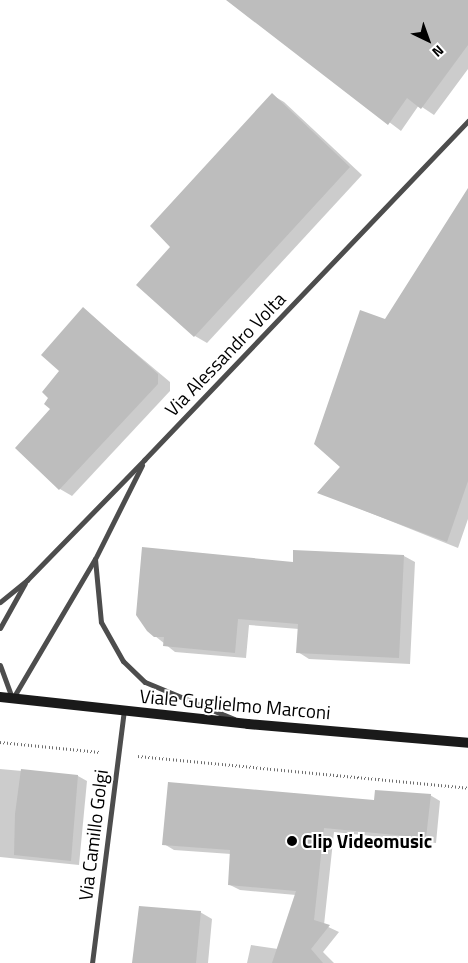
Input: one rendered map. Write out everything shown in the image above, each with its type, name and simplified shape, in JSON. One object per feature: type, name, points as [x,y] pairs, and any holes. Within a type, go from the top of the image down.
[{"type":"street","name":"Via Alessandro Volta","points":[[0,602],[27,580],[144,460],[468,122]]},
{"type":"street","points":[[12,699],[95,559],[144,460]]},
{"type":"street","points":[[95,559],[101,622],[123,661],[145,682],[248,724]]},
{"type":"street","points":[[0,628],[27,580]]},
{"type":"street","points":[[0,665],[12,699]]},
{"type":"street","name":"Viale Guglielmo Marconi","points":[[0,697],[248,724],[468,743]]},
{"type":"street","name":"Via Camillo Golgi","points":[[92,963],[124,711]]},
{"type":"path","points":[[0,742],[468,788]]},
{"type":"building","points":[[226,0],[468,0],[468,45],[421,109],[407,98],[388,125]]},
{"type":"building","points":[[272,93],[350,167],[194,337],[136,285],[170,247],[150,226]]},
{"type":"building","points":[[468,188],[468,481],[447,542],[317,493],[340,467],[314,444],[360,310],[385,319]]},
{"type":"building","points":[[83,307],[158,374],[158,384],[59,490],[15,448],[50,409],[44,404],[48,398],[42,392],[59,371],[41,355]]},
{"type":"building","points":[[142,547],[293,562],[293,550],[404,555],[399,658],[296,653],[298,624],[238,619],[235,653],[163,646],[164,637],[154,637],[147,631],[136,615]]},
{"type":"building","points":[[21,769],[78,775],[71,861],[14,855],[15,814]]},
{"type":"building","points":[[168,782],[374,800],[375,790],[431,794],[426,838],[324,828],[314,920],[330,925],[311,949],[323,963],[272,963],[296,891],[228,885],[230,850],[162,845]]},
{"type":"building","points":[[139,906],[201,911],[196,963],[132,963]]},
{"type":"place","name":"Clip Videomusic","points":[[292,841]]}]
